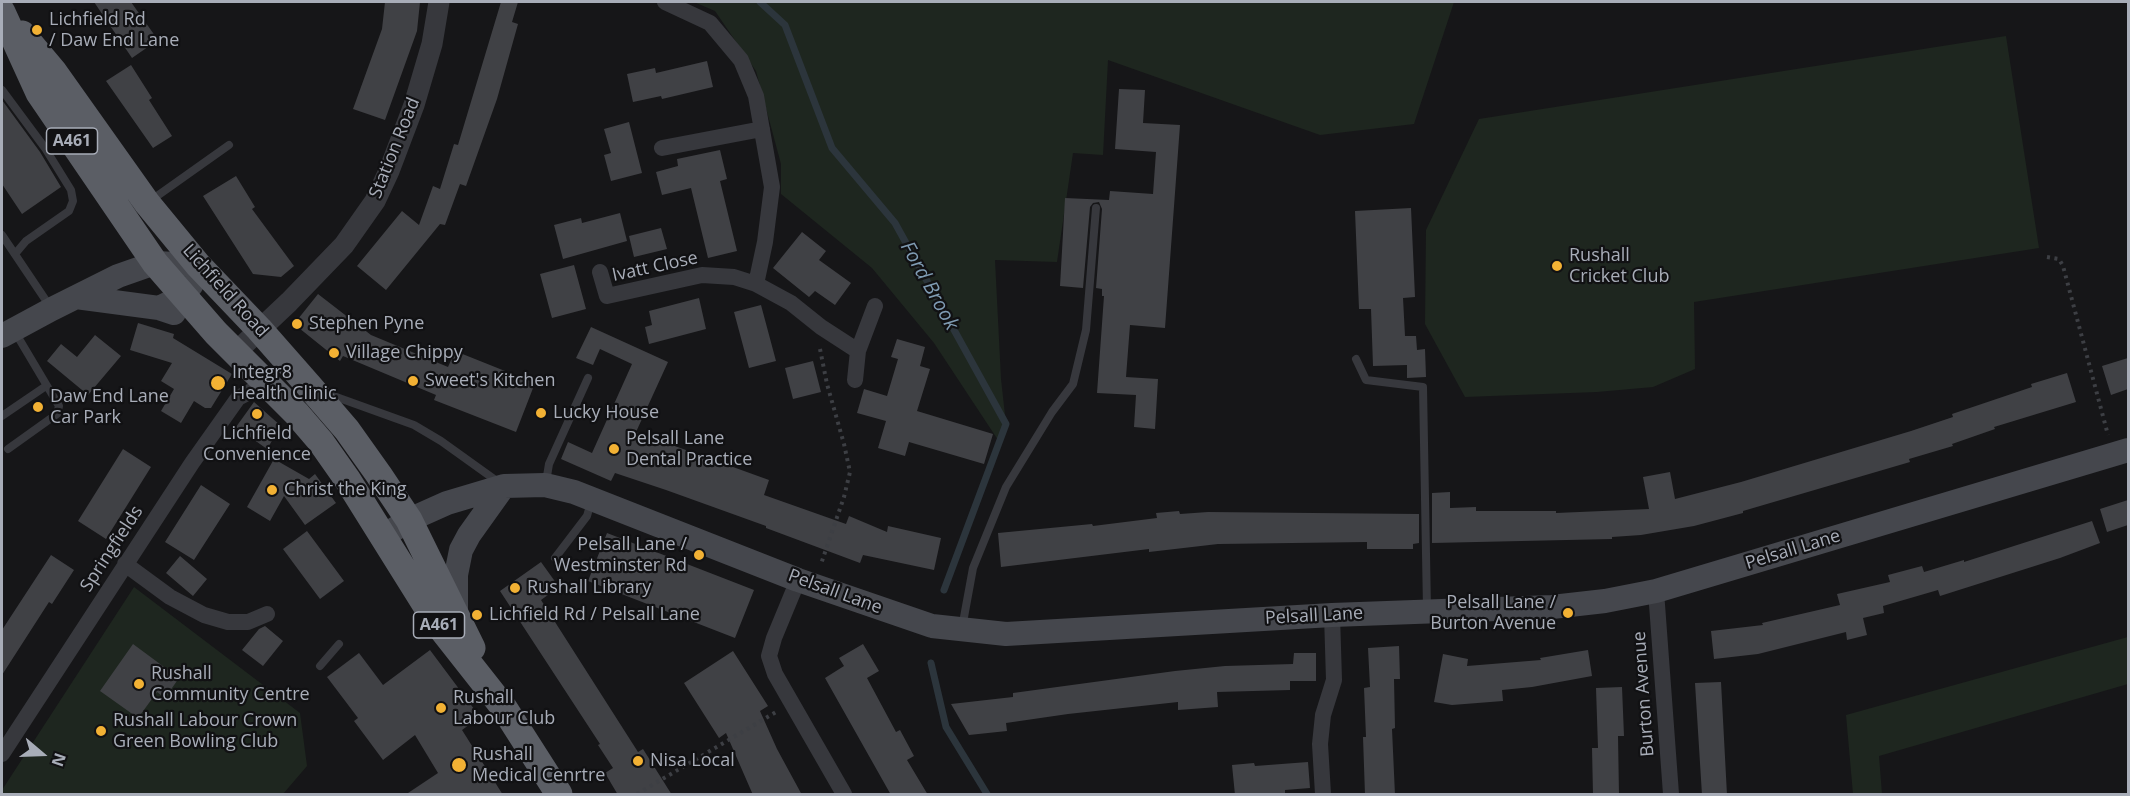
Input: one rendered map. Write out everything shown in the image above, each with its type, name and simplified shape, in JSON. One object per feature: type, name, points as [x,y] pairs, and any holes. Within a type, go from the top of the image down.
[{"type":"highway","name":"Lichfield Road","points":[[2,11],[54,72],[147,203],[198,265],[310,387],[379,474],[409,520],[438,625]]},
{"type":"highway","name":"Lichfield Road","points":[[2,11],[39,93],[155,263],[216,333],[321,442],[438,625],[504,708],[559,795]]},
{"type":"main road","points":[[7,333],[118,276],[155,263],[198,265],[192,284],[183,296],[159,308]]},
{"type":"main road","points":[[76,297],[159,308],[216,333]]},
{"type":"main road","name":"Pelsall Lane","points":[[382,537],[409,520],[447,503],[504,486],[545,485],[592,498],[798,580],[932,626],[1006,634],[1332,615],[1552,607],[1605,602],[1656,591],[2121,452]]},
{"type":"main road","points":[[438,625],[456,575],[461,550],[468,535],[504,486]]},
{"type":"street","name":"Station Road","points":[[236,352],[344,245],[375,201],[414,105],[432,44],[439,2]]},
{"type":"street","points":[[665,2],[710,23],[741,60],[756,96],[772,187],[765,242],[756,284]]},
{"type":"street","points":[[662,148],[762,129]]},
{"type":"street","name":"Ivatt Close","points":[[600,272],[607,296],[702,275],[734,277],[756,284],[791,303],[821,327],[858,351]]},
{"type":"street","points":[[855,380],[858,351],[875,306]]},
{"type":"street","name":"Springfields","points":[[2,754],[125,564],[238,398],[255,389],[273,390]]},
{"type":"street","points":[[125,564],[170,597],[204,615],[228,622],[248,622],[267,614]]},
{"type":"street","points":[[798,580],[769,656],[775,674],[844,795]]},
{"type":"street","name":"Burton Avenue","points":[[1656,591],[1671,795]]},
{"type":"street","points":[[1323,795],[1320,744],[1323,715],[1334,680],[1332,615]]},
{"type":"lane","points":[[2,90],[45,148],[71,190],[73,201],[69,211],[26,242],[15,254]]},
{"type":"lane","points":[[147,203],[229,145]]},
{"type":"lane","points":[[962,630],[973,568],[1006,488],[1073,384],[1086,330],[1096,208]]},
{"type":"lane","points":[[2,235],[52,309]]},
{"type":"lane","points":[[7,333],[59,406],[57,414],[8,449]]},
{"type":"lane","points":[[1356,359],[1366,380],[1423,387],[1427,611]]},
{"type":"lane","points":[[545,485],[549,464],[588,378]]},
{"type":"lane","points":[[2,416],[46,386]]},
{"type":"lane","points":[[310,387],[414,425],[441,441],[504,486]]},
{"type":"lane","points":[[555,558],[587,516],[592,498]]},
{"type":"lane","points":[[320,666],[339,644]]},
{"type":"path","points":[[2047,256],[2059,259],[2063,266],[2121,452]]},
{"type":"path","points":[[798,580],[820,566],[844,497],[850,472],[820,353],[821,327]]},
{"type":"path","points":[[637,795],[792,702]]},
{"type":"shaded area","points":[[694,2],[1454,2],[1414,124],[1320,135],[1108,60],[1103,155],[1073,153],[1057,262],[995,260],[1001,379],[1006,424],[998,440],[934,343],[872,268],[781,194],[781,164],[756,71],[715,11]]},
{"type":"shaded area","points":[[2006,36],[2039,248],[1694,302],[1695,369],[1653,387],[1597,392],[1465,397],[1425,324],[1426,230],[1479,119]]},
{"type":"shaded area","points":[[134,587],[300,713],[307,766],[283,794],[2,794],[2,790]]},
{"type":"shaded area","points":[[2128,637],[2128,684],[1879,756],[1882,794],[1853,794],[1846,715]]},
{"type":"building","points":[[94,2],[131,2],[158,40],[132,58]]},
{"type":"building","points":[[385,2],[420,2],[417,31],[385,120],[353,109],[382,29]]},
{"type":"building","points":[[501,2],[518,2],[512,22],[518,24],[497,99],[466,186],[460,184],[445,225],[440,224],[386,290],[357,266],[402,211],[419,225],[433,186],[440,189],[454,144],[458,145]]},
{"type":"building","points":[[707,61],[713,87],[662,99],[661,96],[633,102],[627,74],[655,68],[656,73]]},
{"type":"building","points":[[131,65],[152,98],[149,100],[172,136],[153,148],[106,81]]},
{"type":"building","points":[[1119,89],[1145,90],[1143,123],[1180,125],[1165,328],[1130,325],[1126,377],[1158,379],[1155,429],[1134,427],[1136,395],[1097,393],[1104,296],[1102,296],[1102,289],[1096,288],[1102,209],[1099,202],[1093,203],[1090,207],[1083,288],[1060,286],[1065,198],[1109,200],[1110,191],[1153,194],[1156,152],[1115,149]]},
{"type":"building","points":[[2,100],[40,152],[61,187],[22,214],[2,184]]},
{"type":"building","points":[[629,122],[642,173],[611,181],[604,155],[611,153],[604,129]]},
{"type":"building","points":[[720,150],[727,179],[720,181],[737,251],[708,258],[691,188],[662,195],[656,172],[678,166],[677,159]]},
{"type":"building","points":[[236,176],[255,207],[252,209],[294,266],[281,277],[253,274],[203,196]]},
{"type":"building","points":[[1411,208],[1415,297],[1403,298],[1405,336],[1416,336],[1417,350],[1425,349],[1426,377],[1407,378],[1407,365],[1373,366],[1371,309],[1359,309],[1355,211]]},
{"type":"building","points":[[620,213],[627,241],[563,259],[554,225],[581,218],[582,223]]},
{"type":"building","points":[[661,228],[667,249],[634,257],[629,236]]},
{"type":"building","points":[[802,232],[826,251],[819,260],[851,283],[835,305],[815,291],[809,297],[773,268]]},
{"type":"building","points":[[574,265],[586,309],[552,318],[540,274]]},
{"type":"building","points":[[318,294],[371,335],[448,367],[455,351],[535,383],[516,432],[434,400],[436,395],[343,356],[340,361],[294,324]]},
{"type":"building","points":[[699,298],[706,329],[649,344],[645,327],[652,325],[649,311]]},
{"type":"building","points":[[761,305],[776,361],[749,368],[734,312]]},
{"type":"building","points":[[138,323],[174,334],[173,338],[232,374],[211,408],[205,408],[194,401],[181,423],[161,411],[174,389],[161,381],[172,363],[130,350]]},
{"type":"building","points":[[591,327],[668,362],[636,432],[769,480],[764,495],[846,524],[849,516],[887,532],[888,526],[941,538],[934,570],[863,555],[860,563],[666,490],[615,473],[611,481],[561,459],[568,442],[592,453],[632,364],[600,349],[593,365],[576,358]]},
{"type":"building","points":[[95,335],[121,356],[88,395],[47,361],[61,344],[77,357]]},
{"type":"building","points":[[897,339],[925,347],[920,366],[930,369],[917,411],[993,434],[984,464],[909,442],[905,456],[878,448],[886,421],[857,413],[864,389],[887,396],[898,359],[891,357]]},
{"type":"building","points":[[2128,358],[2128,389],[2111,395],[2102,366]]},
{"type":"building","points":[[813,361],[821,392],[793,399],[785,368]]},
{"type":"building","points":[[2067,373],[2076,402],[1994,427],[1995,429],[1952,444],[1953,446],[1909,459],[1910,462],[1743,511],[1743,513],[1694,526],[1641,535],[1612,537],[1612,539],[1432,543],[1432,493],[1450,492],[1450,508],[1476,507],[1476,511],[1556,511],[1556,513],[1649,509],[1643,477],[1670,472],[1675,499],[1741,482],[1911,431],[1953,417],[1952,414],[2032,387],[2031,384]]},
{"type":"building","name":"Lichfield Convenience","points":[[254,402],[281,426],[267,449],[236,427]]},
{"type":"building","points":[[123,449],[151,467],[106,539],[78,521]]},
{"type":"building","points":[[274,459],[309,479],[315,474],[336,503],[305,525],[284,496],[270,521],[247,507]]},
{"type":"building","points":[[201,485],[230,504],[194,560],[165,542]]},
{"type":"building","points":[[2128,500],[2128,525],[2107,532],[2100,509]]},
{"type":"building","points":[[1179,511],[1180,514],[1208,512],[1419,514],[1419,543],[1413,544],[1413,549],[1367,549],[1367,542],[1218,544],[1149,552],[1149,549],[1001,567],[998,533],[1092,524],[1093,526],[1157,518],[1156,513]]},
{"type":"building","points":[[2092,521],[2100,543],[1940,596],[1938,590],[1883,606],[1884,613],[1863,618],[1867,635],[1847,640],[1846,632],[1758,654],[1714,659],[1711,631],[1763,625],[1762,623],[1840,605],[1837,594],[1890,582],[1888,575],[1922,566],[1924,572],[1964,560],[1964,562]]},
{"type":"building","points":[[307,531],[344,581],[320,599],[283,549]]},
{"type":"building","points":[[607,533],[754,590],[735,638],[588,581]]},
{"type":"building","points":[[51,555],[74,570],[52,604],[49,602],[2,675],[2,630]]},
{"type":"building","points":[[180,556],[207,579],[193,596],[166,573]]},
{"type":"building","points":[[541,562],[559,587],[541,600],[638,752],[643,749],[672,795],[618,795],[605,773],[613,768],[598,745],[600,744],[500,591]]},
{"type":"building","points":[[265,626],[283,641],[263,666],[242,650],[259,629]]},
{"type":"building","name":"Rushall Community Centre","points":[[133,644],[179,678],[165,698],[157,692],[138,718],[100,691]]},
{"type":"building","points":[[863,644],[879,671],[867,678],[896,732],[900,730],[914,756],[907,760],[928,795],[891,795],[825,678],[844,666],[839,658]]},
{"type":"building","points":[[1399,646],[1400,679],[1394,679],[1395,728],[1392,729],[1395,795],[1365,795],[1364,688],[1370,687],[1368,648]]},
{"type":"building","name":"Rushall Labour Club","points":[[430,650],[480,717],[462,730],[503,795],[405,795],[438,773],[415,735],[383,760],[354,721],[358,718],[327,677],[359,653],[383,685]]},
{"type":"building","points":[[1588,650],[1592,676],[1502,690],[1503,701],[1452,705],[1434,702],[1443,654],[1468,659],[1467,666],[1541,660],[1540,658]]},
{"type":"building","points":[[733,651],[768,706],[760,711],[802,795],[753,795],[726,733],[719,738],[684,683]]},
{"type":"building","points":[[1294,653],[1316,653],[1316,681],[1290,681],[1290,690],[1217,692],[1218,707],[1178,710],[1178,702],[1068,714],[1006,723],[1007,731],[969,735],[951,704],[1013,697],[1013,693],[1175,671],[1225,666],[1293,664]]},
{"type":"building","points":[[1721,682],[1727,795],[1702,795],[1695,683]]},
{"type":"building","points":[[1622,687],[1624,736],[1618,736],[1619,795],[1593,795],[1592,748],[1598,748],[1596,688]]},
{"type":"building","points":[[1308,762],[1310,788],[1285,790],[1285,795],[1235,795],[1232,765],[1254,763],[1255,766]]},
{"type":"waterway","name":"Ford Brook","points":[[760,2],[785,25],[832,148],[895,223],[1006,424],[944,590]]},
{"type":"waterway","name":"Ford Brook","points":[[931,663],[946,727],[987,794]]},
{"type":"place","name":"Lichfield Rd / Daw End Lane","points":[[37,30]]},
{"type":"place","name":"Rushall Cricket Club","points":[[1557,266]]},
{"type":"place","name":"Stephen Pyne","points":[[297,324]]},
{"type":"place","name":"Village Chippy","points":[[334,353]]},
{"type":"place","name":"Sweet's Kitchen","points":[[413,381]]},
{"type":"place","name":"Integr8 Health Clinic","points":[[218,383]]},
{"type":"place","name":"Daw End Lane Car Park","points":[[38,407]]},
{"type":"place","name":"Lucky House","points":[[541,413]]},
{"type":"place","name":"Lichfield Convenience","points":[[257,414]]},
{"type":"place","name":"Pelsall Lane Dental Practice","points":[[614,449]]},
{"type":"place","name":"Christ the King","points":[[272,490]]},
{"type":"place","name":"Pelsall Lane / Westminster Rd","points":[[699,555]]},
{"type":"place","name":"Rushall Library","points":[[515,588]]},
{"type":"place","name":"Pelsall Lane / Burton Avenue","points":[[1568,613]]},
{"type":"place","name":"Lichfield Rd / Pelsall Lane","points":[[477,615]]},
{"type":"place","name":"Rushall Community Centre","points":[[139,684]]},
{"type":"place","name":"Rushall Labour Club","points":[[441,708]]},
{"type":"place","name":"Rushall Labour Crown Green Bowling Club","points":[[101,731]]},
{"type":"place","name":"Nisa Local","points":[[638,761]]},
{"type":"place","name":"Rushall Medical Cenrtre","points":[[459,765]]}]
